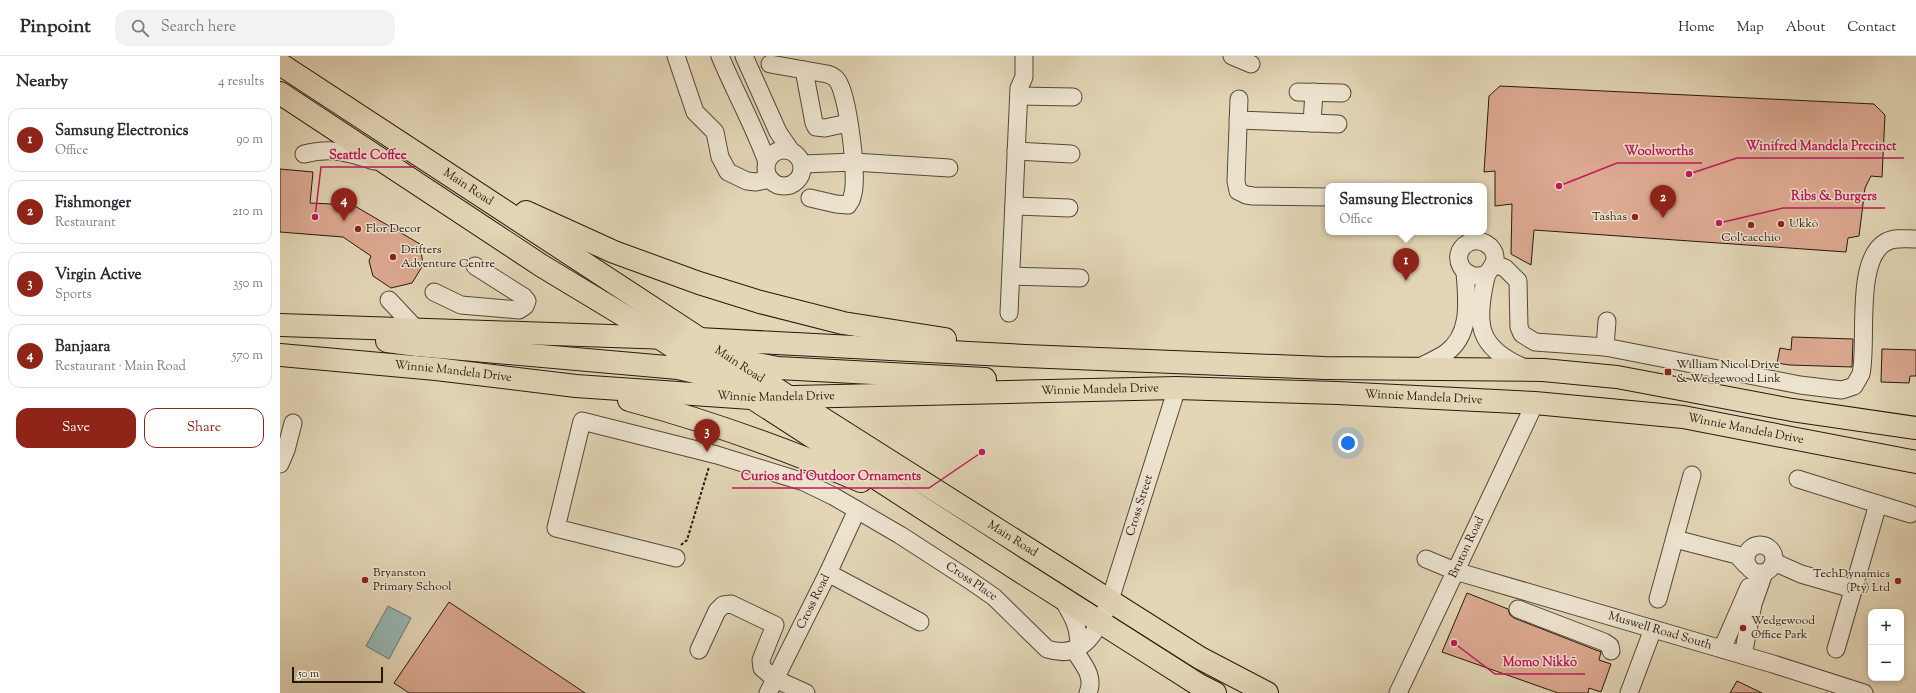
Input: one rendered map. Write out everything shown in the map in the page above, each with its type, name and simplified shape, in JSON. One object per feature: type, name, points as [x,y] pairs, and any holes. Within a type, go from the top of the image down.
[{"type":"main road","name":"Main Road","points":[[280,64],[462,182],[699,339],[751,398],[1205,690]]},
{"type":"main road","points":[[280,93],[542,266],[660,338],[726,368]]},
{"type":"main road","points":[[462,182],[614,252],[699,283],[753,300],[843,323],[948,340],[1024,356]]},
{"type":"main road","points":[[280,325],[417,345],[678,368],[778,368],[943,378],[1038,381],[1087,390]]},
{"type":"main road","name":"Winnie Mandela Drive","points":[[280,325],[699,339],[1024,356],[1324,368],[1530,370],[1618,378],[1792,410],[1912,424]]},
{"type":"main road","name":"Winnie Mandela Drive","points":[[280,356],[436,369],[576,386],[751,398],[1177,388],[1337,393],[1535,403],[1683,417],[1916,462]]},
{"type":"main road","name":"Main Road","points":[[726,368],[790,398],[1200,658],[1267,693]]},
{"type":"main road","points":[[1324,368],[1338,377],[1522,385],[1530,389],[1535,397],[1535,403]]},
{"type":"main road","points":[[576,386],[676,413],[754,438],[914,502]]},
{"type":"street","points":[[676,56],[695,112],[715,132],[720,157],[728,172],[747,181],[756,182],[770,179]]},
{"type":"street","points":[[720,56],[758,138],[767,162]]},
{"type":"street","points":[[1014,56],[1013,80],[1019,92]]},
{"type":"street","points":[[1010,313],[1019,92],[1024,77],[1024,56]]},
{"type":"street","points":[[1232,56],[1251,64]]},
{"type":"street","points":[[728,74],[746,60],[778,132],[791,151],[800,158],[803,164],[801,177],[792,185],[780,186],[770,179],[766,168],[767,162],[774,153],[785,149],[791,151]]},
{"type":"street","points":[[770,64],[827,74],[833,76],[841,87],[854,162],[853,197],[848,205],[810,198]]},
{"type":"street","points":[[804,70],[816,127],[825,128],[848,123]]},
{"type":"street","points":[[1019,92],[1073,97]]},
{"type":"street","points":[[1312,123],[1306,92],[1342,94]]},
{"type":"street","points":[[1239,99],[1236,181],[1238,191],[1246,195],[1253,196],[1325,197]]},
{"type":"street","points":[[1238,120],[1338,124]]},
{"type":"street","points":[[304,154],[321,149],[338,150],[391,167]]},
{"type":"street","points":[[1016,151],[1070,154]]},
{"type":"street","points":[[803,164],[854,162],[949,168]]},
{"type":"street","points":[[1014,206],[1069,208]]},
{"type":"street","points":[[1530,370],[1507,360],[1496,352],[1489,345],[1483,333],[1481,305],[1491,269],[1495,258],[1491,247],[1481,241],[1467,237],[1459,256],[1461,267],[1465,272],[1476,277],[1491,269],[1505,268],[1518,281],[1519,326],[1522,334],[1526,338],[1535,342],[1605,347],[1800,385],[1833,390],[1849,388],[1858,382],[1862,369],[1865,288],[1871,264],[1877,250],[1885,242],[1893,239],[1916,239]]},
{"type":"street","points":[[434,292],[451,301],[464,305],[519,310],[525,306],[527,301],[524,297],[475,266]]},
{"type":"street","points":[[1414,370],[1445,353],[1456,344],[1462,336],[1466,297],[1465,272]]},
{"type":"street","points":[[1011,276],[1080,278]]},
{"type":"street","points":[[389,300],[417,330]]},
{"type":"street","points":[[1605,347],[1606,321]]},
{"type":"street","name":"Cross Street","points":[[1101,622],[1110,600],[1177,388]]},
{"type":"street","name":"Bruton Road","points":[[1398,693],[1409,673],[1455,571],[1535,403]]},
{"type":"street","name":"Cross Place","points":[[677,552],[556,528],[582,420],[717,455],[804,482],[857,510],[968,579],[994,597],[1047,649],[1053,651],[1076,649]]},
{"type":"street","points":[[280,464],[286,450],[293,423]]},
{"type":"street","points":[[1658,599],[1692,475]]},
{"type":"street","points":[[1798,480],[1910,514]]},
{"type":"street","points":[[1836,649],[1878,504]]},
{"type":"street","name":"Cross Road","points":[[771,686],[828,573],[857,510]]},
{"type":"street","points":[[1675,538],[1760,564],[1853,589]]},
{"type":"street","name":"Muswell Road South","points":[[1426,560],[1455,571],[1743,655],[1864,693]]},
{"type":"street","points":[[1743,655],[1752,591],[1760,564]]},
{"type":"street","points":[[828,573],[920,622]]},
{"type":"street","points":[[1722,649],[1752,591]]},
{"type":"street","points":[[1062,598],[1076,620],[1079,633],[1076,649],[1091,679],[1091,685],[1088,693]]},
{"type":"street","points":[[699,650],[717,611],[723,605],[731,604],[797,635]]},
{"type":"street","points":[[1518,609],[1604,642],[1610,646],[1611,651]]},
{"type":"street","points":[[1076,649],[1090,638],[1101,622]]},
{"type":"street","points":[[775,625],[761,660],[762,668],[771,686],[806,693]]},
{"type":"street","points":[[1629,693],[1653,629]]},
{"type":"path","points":[[677,552],[687,540],[712,460],[717,455]]},
{"type":"water","points":[[388,606],[411,618],[389,659],[366,646]]},
{"type":"building","points":[[1500,86],[1874,104],[1885,115],[1882,177],[1871,176],[1865,188],[1859,236],[1848,238],[1846,252],[1534,230],[1531,265],[1511,254],[1512,204],[1495,206],[1495,171],[1484,172],[1489,96]]},
{"type":"building","points":[[280,169],[313,172],[310,203],[353,205],[420,244],[423,265],[412,283],[391,288],[373,276],[369,261],[371,256],[343,237],[280,232]]},
{"type":"building","points":[[1792,337],[1853,339],[1852,367],[1790,365],[1777,363],[1780,348],[1791,350]]},
{"type":"building","points":[[1882,349],[1916,350],[1916,376],[1910,376],[1909,383],[1881,382]]},
{"type":"building","points":[[1467,593],[1508,609],[1510,615],[1514,618],[1601,652],[1599,660],[1611,664],[1601,692],[1589,688],[1588,693],[1558,693],[1442,652]]},
{"type":"building","points":[[449,602],[585,693],[409,693],[394,683]]},
{"type":"building","points":[[1737,681],[1762,693],[1730,693]]},
{"type":"place","name":"Winifred Mandela Precinct","points":[[1689,174]]},
{"type":"place","name":"Woolworths","points":[[1559,186]]},
{"type":"place","name":"Seattle Coffee","points":[[315,217]]},
{"type":"place","name":"Tashas","points":[[1635,217]]},
{"type":"place","name":"Fishmonger","points":[[1663,218]]},
{"type":"place","name":"Banjaara","points":[[344,221]]},
{"type":"place","name":"Ribs & Burgers","points":[[1719,223]]},
{"type":"place","name":"Ukkō","points":[[1781,224]]},
{"type":"place","name":"Col'cacchio","points":[[1751,225]]},
{"type":"place","name":"Flor Decor","points":[[358,229]]},
{"type":"place","name":"Drifters Adventure Centre","points":[[393,257]]},
{"type":"place","name":"Samsung Electronics","points":[[1406,281]]},
{"type":"place","name":"William Nicol Drive & Wedgewood Link","points":[[1668,372]]},
{"type":"place","name":"Virgin Active","points":[[707,452]]},
{"type":"place","name":"Curios and Outdoor Ornaments","points":[[982,452]]},
{"type":"place","name":"Bryanston Primary School","points":[[365,580]]},
{"type":"place","name":"TechDynamics (Pty) Ltd","points":[[1898,581]]},
{"type":"place","name":"Wedgewood Office Park","points":[[1743,628]]},
{"type":"place","name":"Momo Nikkō","points":[[1454,643]]}]
